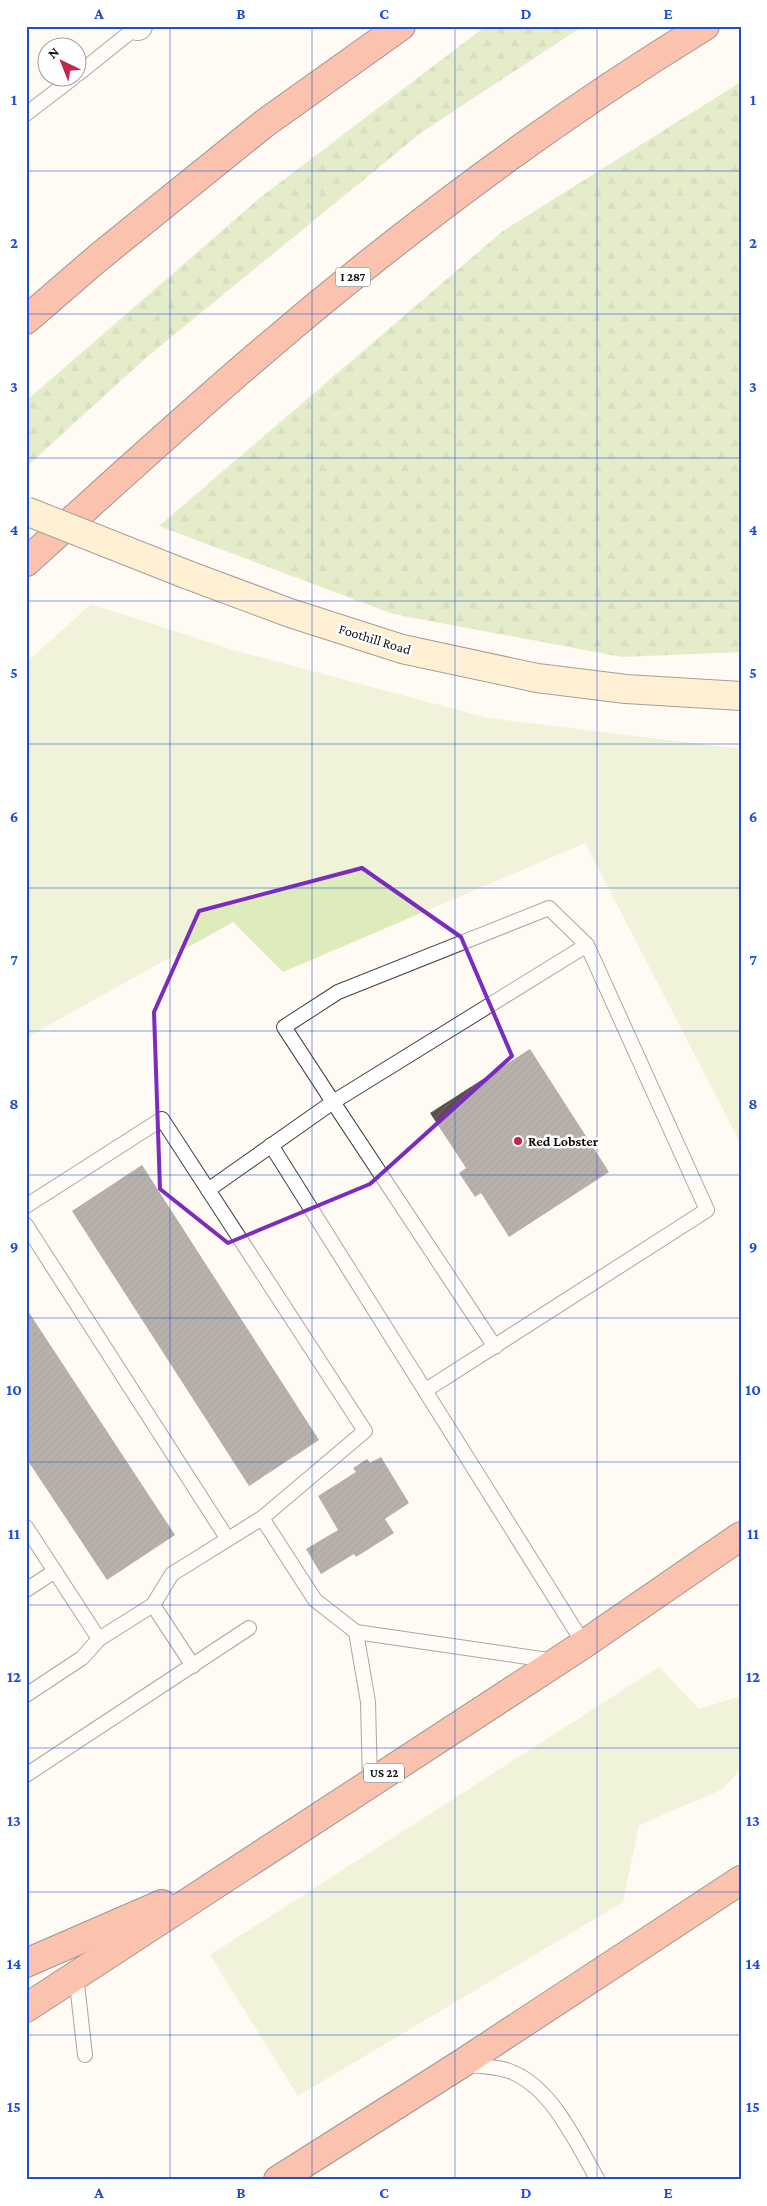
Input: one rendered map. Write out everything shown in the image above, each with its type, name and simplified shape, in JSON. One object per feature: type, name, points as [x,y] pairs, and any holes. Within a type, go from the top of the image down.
[{"type":"highway","points":[[26,320],[99,257],[266,123],[401,26]]},
{"type":"highway","name":"I 287","points":[[26,562],[265,349],[404,235],[610,87],[706,26]]},
{"type":"highway","name":"US 22","points":[[26,2008],[370,1782],[558,1662],[741,1536]]},
{"type":"highway","points":[[26,1963],[231,1875]]},
{"type":"highway","points":[[278,2180],[461,2064],[741,1880]]},
{"type":"street","name":"Foothill Road","points":[[26,511],[290,613],[402,649],[537,678],[626,689],[741,696]]},
{"type":"lane","points":[[88,66],[138,26]]},
{"type":"lane","points":[[26,114],[60,88]]},
{"type":"lane","points":[[426,1390],[495,1347],[707,1210],[586,945],[549,908],[338,992],[284,1026],[495,1347]]},
{"type":"lane","points":[[208,1190],[334,1102],[586,945]]},
{"type":"lane","points":[[26,1206],[162,1119],[365,1431],[262,1518],[172,1574],[153,1605],[100,1639],[82,1658],[26,1695]]},
{"type":"lane","points":[[271,1145],[584,1644]]},
{"type":"lane","points":[[26,1225],[228,1538]]},
{"type":"lane","points":[[262,1518],[315,1600],[356,1632],[558,1662]]},
{"type":"lane","points":[[26,1527],[100,1639]]},
{"type":"lane","points":[[26,1590],[55,1571]]},
{"type":"lane","points":[[153,1605],[193,1666]]},
{"type":"lane","points":[[26,1775],[249,1628]]},
{"type":"lane","points":[[356,1632],[368,1702],[370,1782]]},
{"type":"lane","points":[[76,1975],[85,2054]]},
{"type":"lane","points":[[461,2064],[512,2072],[533,2083],[549,2099],[598,2180]]},
{"type":"highlighted area","points":[[362,868],[461,937],[512,1056],[370,1184],[228,1243],[160,1189],[154,1012],[199,911]]},
{"type":"green space","points":[[486,26],[583,26],[422,132],[147,357],[26,467],[26,401],[261,197]]},
{"type":"green space","points":[[741,82],[741,652],[622,657],[393,614],[159,526],[503,231]]},
{"type":"green space","points":[[91,604],[233,650],[488,718],[741,749],[741,1144],[585,843],[283,972],[233,922],[26,1038],[26,663]]},
{"type":"green space","points":[[659,1667],[699,1709],[741,1696],[741,1768],[723,1789],[639,1825],[623,1902],[298,2096],[210,1955]]},
{"type":"building","name":"Red Lobster","points":[[530,1049],[609,1172],[509,1237],[481,1193],[475,1197],[459,1173],[466,1168],[430,1113]]},
{"type":"building","points":[[142,1165],[319,1440],[249,1486],[72,1211]]},
{"type":"building","points":[[26,1308],[175,1535],[107,1580],[26,1458]]},
{"type":"building","points":[[381,1457],[409,1503],[385,1519],[394,1533],[356,1557],[354,1554],[321,1574],[306,1549],[338,1530],[318,1496],[356,1472],[353,1468],[367,1459],[370,1463]]},
{"type":"place","name":"Red Lobster","points":[[518,1141]]}]
